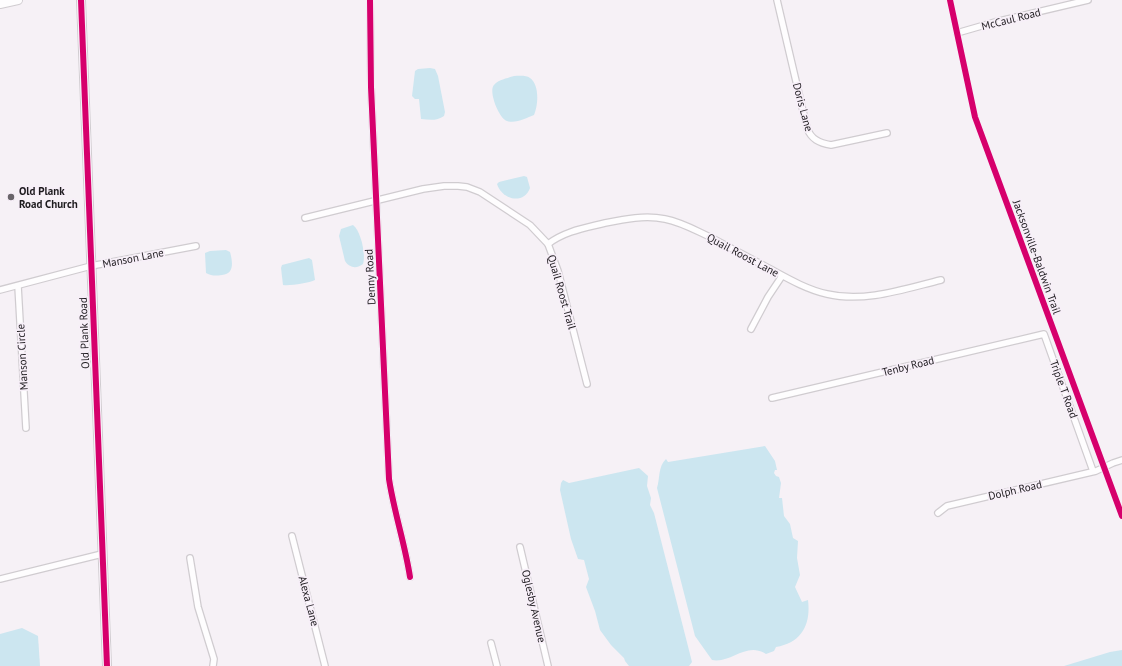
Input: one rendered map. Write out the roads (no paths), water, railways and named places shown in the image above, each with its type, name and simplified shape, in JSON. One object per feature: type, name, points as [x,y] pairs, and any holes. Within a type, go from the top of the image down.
[{"type":"street","points":[[0,4],[18,0]]},
{"type":"street","name":"Old Plank Road","points":[[81,0],[107,666]]},
{"type":"street","name":"Denny Road","points":[[370,0],[371,87],[389,479],[393,506],[406,551],[410,577]]},
{"type":"street","name":"Doris Lane","points":[[777,0],[807,128],[812,137],[823,144],[831,145],[887,133]]},
{"type":"street","name":"McCaul Road","points":[[957,33],[1088,0]]},
{"type":"street","name":"Quail Roost Trail","points":[[376,200],[443,186],[467,187],[480,192],[530,225],[548,244],[558,271],[587,384]]},
{"type":"street","points":[[305,218],[376,200]]},
{"type":"street","name":"Quail Roost Lane","points":[[548,244],[562,234],[597,225],[633,218],[647,217],[665,219],[685,224],[782,276],[827,294],[853,297],[875,296],[941,280]]},
{"type":"street","name":"Manson Lane","points":[[0,290],[91,266],[196,246]]},
{"type":"street","points":[[751,329],[768,297],[782,276]]},
{"type":"street","name":"Manson Circle","points":[[18,286],[26,428]]},
{"type":"street","name":"Tenby Road","points":[[772,398],[1044,334]]},
{"type":"street","name":"Triple T Road","points":[[1044,334],[1093,471]]},
{"type":"street","name":"Dolph Road","points":[[938,513],[948,506],[1093,471],[1122,460]]},
{"type":"street","name":"Alexa Lane","points":[[292,536],[325,666]]},
{"type":"street","name":"Oglesby Avenue","points":[[520,547],[548,666]]},
{"type":"street","points":[[0,579],[102,554]]},
{"type":"street","points":[[190,558],[198,607],[214,658],[213,666]]},
{"type":"street","points":[[491,643],[497,666]]},
{"type":"water","points":[[418,69],[435,69],[438,76],[445,112],[444,116],[433,120],[421,119],[419,99],[415,99],[412,96],[415,71]]},
{"type":"water","points":[[514,76],[527,76],[533,81],[537,90],[537,101],[534,115],[510,122],[504,119],[501,115],[495,104],[492,93],[494,85],[503,79]]},
{"type":"water","points":[[524,176],[527,177],[530,188],[523,197],[508,197],[503,194],[497,184],[499,182]]},
{"type":"water","points":[[353,225],[358,232],[364,255],[363,264],[356,267],[349,265],[345,261],[339,236],[341,229]]},
{"type":"water","points":[[226,250],[230,252],[232,260],[232,267],[229,273],[215,276],[206,273],[205,253],[210,251]]},
{"type":"water","points":[[309,258],[312,260],[315,280],[299,284],[283,285],[282,265]]},
{"type":"water","points":[[765,446],[775,461],[777,470],[775,470],[774,473],[779,477],[781,483],[779,498],[782,498],[784,516],[790,524],[793,538],[798,541],[797,558],[800,575],[795,587],[802,602],[808,600],[808,617],[803,631],[798,637],[785,645],[776,647],[774,651],[766,654],[752,650],[745,651],[726,659],[712,660],[695,636],[657,488],[660,469],[666,459],[668,462]]},
{"type":"water","points":[[639,468],[648,476],[647,486],[651,498],[650,505],[654,513],[692,662],[689,666],[629,666],[600,630],[586,587],[589,579],[584,560],[578,559],[571,539],[560,490],[563,480],[569,483]]},
{"type":"water","points":[[22,628],[38,636],[40,666],[0,666],[0,634]]},
{"type":"water","points":[[1122,650],[1122,666],[1064,666],[1110,652]]},
{"type":"place","name":"Old Plank Road Church","points":[[11,197]]}]
